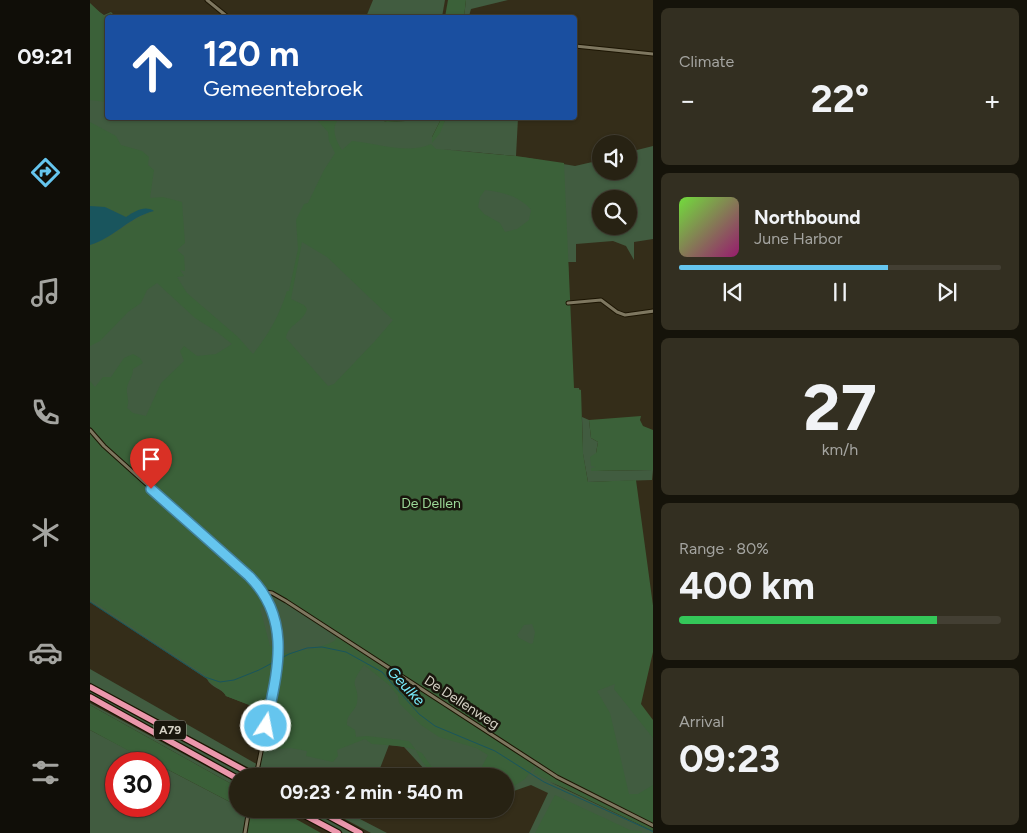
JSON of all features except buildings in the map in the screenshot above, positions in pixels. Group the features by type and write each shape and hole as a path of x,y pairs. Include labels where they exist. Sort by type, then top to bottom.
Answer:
{"highway":[{"name":"A79","path":"90,687 241,768"},
{"name":"A79","path":"90,697 229,774"},
{"path":"310,818 338,833"},
{"path":"332,818 360,833"}],"street":[{"path":"207,0 225,15"},
{"path":"577,46 653,54"},
{"path":"568,303 601,300 625,315 653,311"},
{"path":"90,430 104,446 237,565 262,591 270,605 276,622 279,656 255,768"},
{"name":"De Dellenweg","path":"262,591 272,593 286,601 557,777 653,826"},
{"path":"244,833 247,818"}],"green space":[{"path":"373,0 445,0 442,15 367,15"},
{"path":"448,0 466,0 464,15 445,15"},
{"path":"466,0 508,0 471,9 469,15 464,15"},
{"path":"90,3 105,17 105,102 90,100"},
{"name":"De Dellen","path":"90,6 104,15 111,12 114,15 110,13 109,15 105,15 105,120 380,120 387,122 440,120 432,137 436,137 445,120 518,120 516,156 441,149 528,158 575,166 592,162 592,180 637,180 637,150 653,146 653,239 634,242 634,260 626,246 613,241 576,244 576,262 568,262 572,388 579,388 583,453 615,683 653,735 653,824 550,782 653,831 653,833 529,833 548,793 531,785 514,791 514,768 423,768 404,747 389,745 380,768 249,768 90,683 90,669 260,766 259,751 271,713 226,696 209,682 90,602"},
{"name":"De Dellen","path":"317,120 338,120 334,130 342,150 352,141 402,148 422,147 431,144 436,149 516,156 564,163 574,388 581,390 583,454 588,482 636,480 653,606 653,652 641,704 653,720 653,738 614,689 615,684 597,691 610,713 629,794 638,794 653,785 653,831 533,773 538,766 536,764 525,779 514,786 514,768 481,768 488,755 476,748 439,737 421,725 399,703 398,696 389,685 364,665 356,678 357,703 348,718 347,725 355,730 356,737 367,736 409,741 416,750 400,746 372,744 365,739 337,750 338,756 333,762 306,756 307,751 291,748 279,749 276,747 274,740 264,731 267,712 226,696 205,675 90,599 90,381 95,387 103,377 111,377 124,358 133,354 140,358 143,363 133,369 128,386 127,408 133,413 146,416 161,383 184,361 180,351 184,346 197,356 216,354 232,344 195,318 157,283 147,290 141,303 128,312 100,341 90,346 90,245 107,238 137,218 154,211 133,212 126,217 105,207 90,206 90,122 116,136 121,145 142,151 149,157 148,165 154,170 150,198 163,197 182,202 185,243 177,250 184,256 185,271 180,270 184,276 177,277 187,293 238,337 253,354 273,324 281,309 287,291 289,291 298,249 296,220 304,204 308,203 324,170 335,153 329,141 328,132","holes":["485,190 504,194 522,201 531,210 529,220 517,229 505,232 500,223 484,214 478,207 480,197","302,242 327,257 393,320 334,384 328,386 286,338 287,333 305,314 307,309 304,305 291,299","273,596 338,634 334,641 324,645 277,654 277,645 270,646 260,608 267,604","532,624 535,632 533,643 531,644 517,635 524,625"]},
{"path":"380,120 423,120 387,122"},
{"path":"440,120 445,120 440,133 432,143 432,137"},
{"path":"641,416 640,420 643,426 653,430 653,470 591,471 591,468 596,467 591,466 590,457 596,453 598,442 591,438 589,420"},
{"path":"582,417 589,420 591,438 598,442 596,453 607,466 615,460 632,460 637,466 653,465 593,471 653,470 652,480 588,482 583,454"},
{"path":"90,689 236,768 229,768 229,771 90,695"},
{"path":"90,703 229,779 229,783 90,705"},
{"path":"90,705 229,783 229,801 170,771 170,752 131,752 90,730"},
{"path":"90,730 132,752 105,752 105,817 170,817 170,771 229,801 229,818 246,818 243,833 90,833"},
{"path":"416,750 422,753 431,766 436,768 427,768"},
{"path":"555,795 630,830 642,831 642,833 535,833"},
{"path":"249,818 294,818 321,833 246,833"},
{"path":"316,818 328,818 356,833 343,833"},
{"path":"343,818 360,818 387,833 371,833"}],"water":[{"path":"90,206 105,207 126,217 144,209 154,211 137,218 107,238 90,245"}],"waterway":[{"name":"Geulke","path":"90,602 205,677 220,682 234,680 259,670 289,654 307,648 322,647 346,652 382,672 419,714 435,726 495,751 544,782 653,832"}],"route":[{"path":"151,489 249,576 258,585 270,605 278,632 279,656 266,726"}]}
